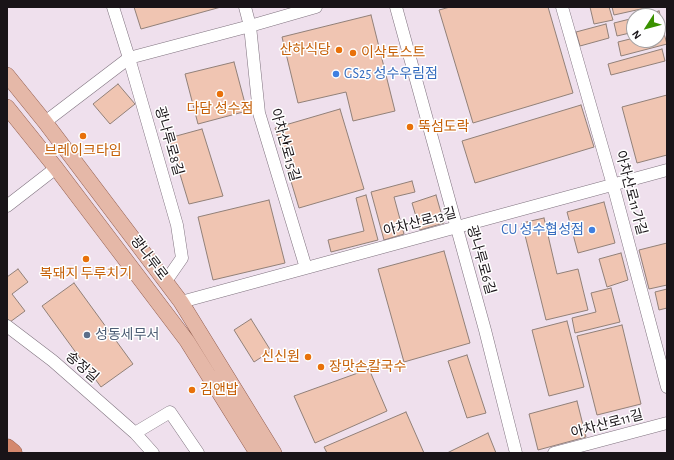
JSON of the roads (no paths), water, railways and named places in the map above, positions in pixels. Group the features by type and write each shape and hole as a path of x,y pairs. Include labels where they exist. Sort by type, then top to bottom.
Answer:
{"highway":[{"path":"7,448 13,453"}],"main road":[{"name":"광나루로","path":"7,75 181,302 274,453"},
{"name":"광나루로","path":"7,107 56,168 187,341 257,453"}],"street":[{"name":"광나루로8길","path":"113,7 178,231 182,258 166,281"},
{"name":"아차산로15길","path":"245,7 250,26 258,113 306,268"},
{"path":"44,122 129,58 316,7"},
{"name":"광나루로6길","path":"396,7 485,330 516,453"},
{"name":"아차산로11가길","path":"562,7 614,185 667,387"},
{"path":"7,206 56,168"},
{"name":"아차산로13길","path":"181,302 667,170"},
{"name":"송정길","path":"7,326 53,361 135,433 153,453"},
{"path":"135,433 170,412 198,453"},
{"name":"아차산로11길","path":"554,453 667,423"}],"place":[{"name":"산하식당","path":"339,50"},
{"name":"이삭토스트","path":"353,53"},
{"name":"GS25 성수우림점","path":"336,74"},
{"name":"다담 성수점","path":"220,94"},
{"name":"뚝섬도락","path":"410,127"},
{"name":"브레이크타임","path":"83,136"},
{"name":"CU 성수협성점","path":"592,230"},
{"name":"복돼지 두루치기","path":"86,259"},
{"name":"성동세무서","path":"87,335"},
{"name":"신신원","path":"308,357"},
{"name":"장맛손칼국수","path":"321,367"},
{"name":"김앤밥","path":"192,390"}]}
